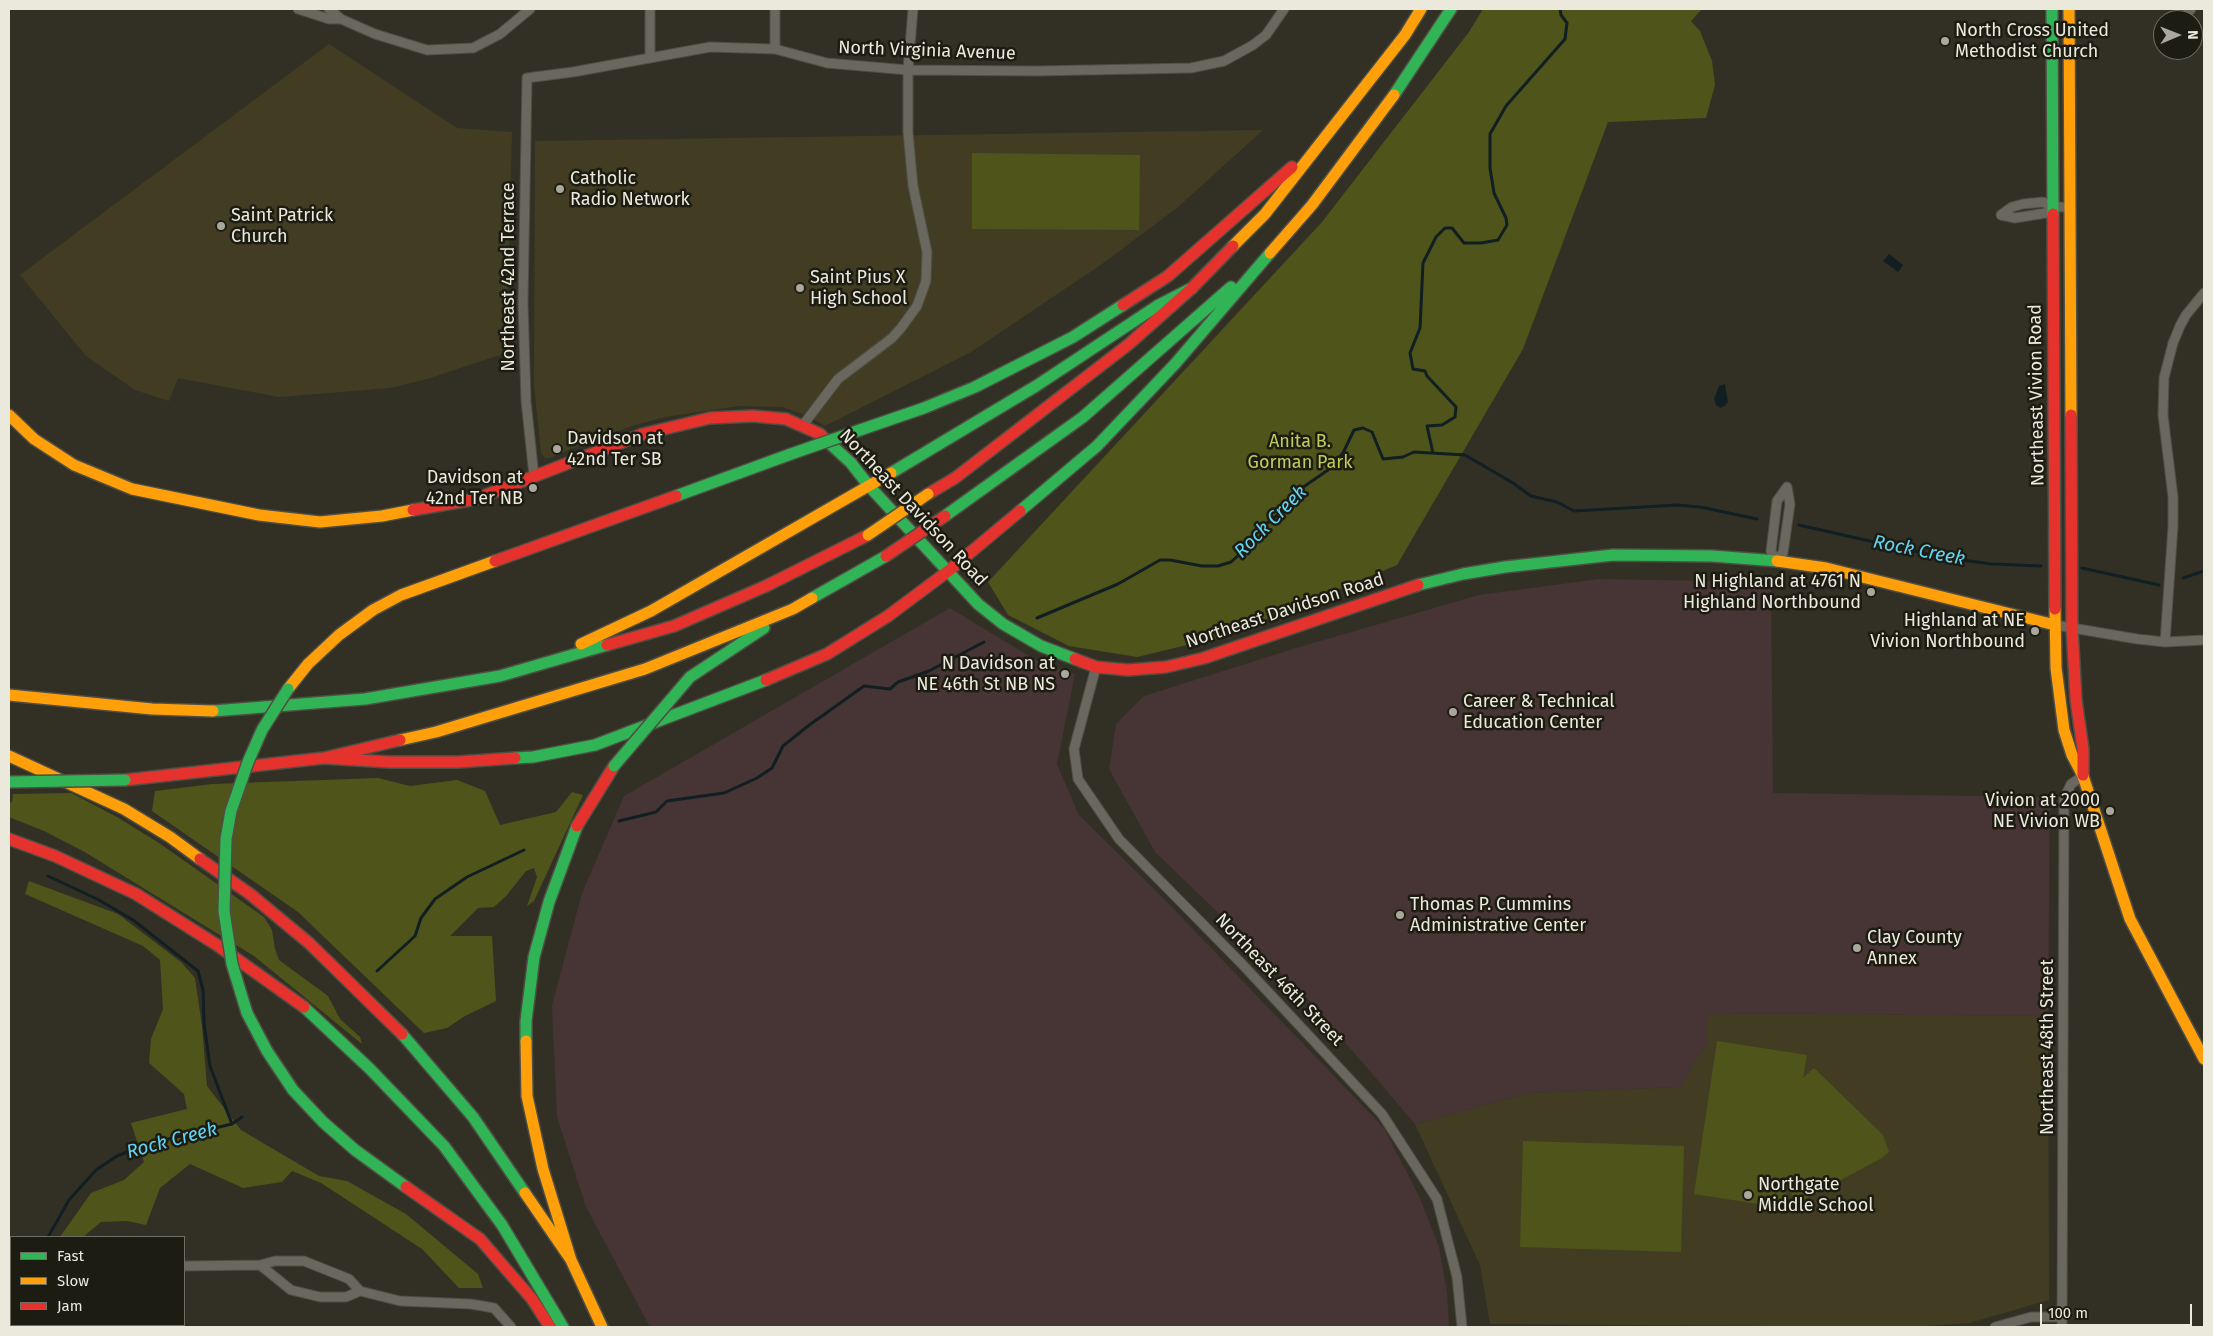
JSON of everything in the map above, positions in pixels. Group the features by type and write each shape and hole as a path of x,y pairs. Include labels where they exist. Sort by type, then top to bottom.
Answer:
{"main road":[{"path":"9,695 152,709 225,711 365,699 500,676 674,626 766,586 868,535 955,478 1129,344 1192,288 1265,214 1405,35 1421,9"},
{"path":"324,758 389,762 458,762 533,756 595,745 827,654 888,616 947,572 1097,446 1175,364 1272,254 1312,205 1380,115 1451,9"},
{"name":"Northeast Vivion Road","path":"2052,9 2055,625 2056,668 2064,730 2072,755 2083,776 2130,919 2204,1059"},
{"name":"Northeast Vivion Road","path":"2069,9 2072,628 2076,700 2083,749 2083,776"},
{"path":"2052,106 2070,124"},
{"path":"550,1327 532,1299 480,1239 374,1164 323,1122 293,1090 267,1051 247,1013 232,964 224,911 226,839 231,811 248,762 262,730 288,689 308,664 339,635 373,610 401,595 924,408 984,384 1073,337 1168,276 1321,141"},
{"path":"602,1327 571,1260 543,1169 527,1096 526,1021 534,957 549,902 576,828 614,766 690,677 793,609 886,556 1083,417 1182,328 1272,254"},
{"path":"500,676 588,641 644,614 868,486 1036,386 1157,306 1192,288"},
{"name":"Northeast Davidson Road","path":"9,415 34,439 74,465 132,489 259,515 320,522 382,516 476,499 643,434 710,418 752,416 786,419 820,434 851,463 868,486 978,604 1003,624 1041,646 1096,667 1128,670 1166,667 1204,658 1407,588 1463,574 1505,567 1613,555 1712,556 1775,561 1870,578 2055,625"},
{"path":"9,782 125,780 324,758 436,732 645,669 793,609"},
{"path":"9,756 124,809 250,894 309,943 396,1027 473,1117 571,1260"},
{"path":"9,839 55,856 136,894 217,945 308,1010 370,1069 444,1146 502,1225 563,1327"}],"street":[{"path":"299,9 328,19 341,18"},
{"path":"330,9 341,18 375,34 426,50 473,48 500,34 530,9"},
{"path":"650,9 650,57"},
{"path":"775,9 775,49"},
{"path":"803,425 838,379 892,338 901,328 916,306 926,281 928,258 910,166 908,70 913,9"},
{"name":"North Virginia Avenue","path":"527,78 573,72 710,47 775,49 827,63 908,70 1038,71 1191,68 1208,66 1237,55 1266,35 1284,9"},
{"name":"Northeast 42nd Terrace","path":"527,78 523,237 524,377 534,476"},
{"path":"2053,207 2046,213 2015,218 2001,215 2012,207 2023,204 2046,202 2053,207 2070,207"},
{"path":"2165,642 2173,526 2173,497 2163,415 2164,378 2173,343 2180,326 2204,293"},
{"path":"1787,488 1790,504 1783,553 1775,561 1771,551 1778,501 1787,488"},
{"path":"2055,625 2165,642 2204,640"},
{"name":"Northeast 46th Street","path":"1096,667 1074,750 1078,779 1119,839 1242,964 1382,1114 1437,1199 1457,1277 1462,1327"},
{"name":"Northeast 48th Street","path":"2062,1327 2064,799 2071,784 2083,776"},
{"path":"185,1266 260,1265 275,1261 304,1261 349,1279 360,1291 400,1301 471,1304 494,1308 511,1327"},
{"path":"260,1265 291,1290 320,1297 346,1297 360,1291"},
{"path":"1994,1327 2031,1317 2062,1317"}],"shaded area":[{"path":"329,44 457,128 512,132 506,353 430,378 390,388 279,397 178,378 169,401 135,390 86,356 20,275"},
{"name":"Saint Pius X High School","path":"1263,130 1178,207 1102,264 971,352 825,426 806,415 782,407 739,406 665,417 635,425 550,458 545,458 541,453 534,385 535,141"},
{"path":"1889,254 1903,265 1898,272 1883,261"},
{"path":"1725,384 1728,402 1720,408 1716,405 1714,399 1719,386"},
{"path":"1599,579 1771,582 1773,793 2050,797 2048,1016 1708,1013 1708,1041 1681,1087 1529,1093 1415,1124 1309,1000 1155,852 1109,769 1116,724 1144,696 1296,648 1479,595"},
{"path":"950,608 1039,662 1075,674 1057,764 1079,815 1165,900 1384,1128 1420,1198 1439,1247 1447,1292 1449,1327 650,1327 586,1207 557,1117 552,1005 582,893 624,796"},
{"name":"Northgate Middle School","path":"1708,1013 2048,1016 2049,1300 1969,1323 1913,1327 1490,1324 1480,1265 1415,1124 1529,1093 1680,1087 1708,1041"}],"green space":[{"name":"Anita B. Gorman Park","path":"1483,9 1702,9 1691,21 1700,31 1712,61 1715,85 1706,118 1608,122 1523,349 1397,565 1229,635 1137,657 1069,646 1008,615 988,582 1322,222 1469,32"},
{"path":"972,153 1140,155 1139,230 972,229"},
{"path":"378,778 410,786 457,780 485,791 500,825 556,812 572,792 583,795 534,901 527,906 537,877 534,868 526,871 507,895 494,907 478,908 450,936 492,936 496,1001 465,1016 447,1028 424,1033 298,912 152,811 155,791 212,784"},
{"path":"71,793 117,817 159,843 264,917 272,930 279,960 328,996 340,1019 360,1037 362,1044 254,956 83,851 44,831 9,817 9,803 12,802 13,794"},
{"path":"29,881 118,914 181,962 195,978 202,1026 207,1086 241,1130 319,1176 347,1181 406,1214 478,1274 483,1288 459,1288 422,1249 321,1183 292,1171 282,1182 243,1188 190,1164 160,1188 146,1225 127,1221 101,1222 84,1236 61,1236 91,1193 124,1180 144,1162 131,1123 187,1109 184,1094 149,1063 151,1039 163,1009 160,960 143,946 25,894"},
{"path":"1717,1041 1807,1055 1803,1078 1814,1068 1883,1135 1889,1152 1882,1158 1796,1204 1791,1193 1788,1177 1784,1208 1694,1194"},
{"path":"1523,1141 1684,1146 1681,1252 1520,1247"}],"waterway":[{"path":"1433,453 1427,426 1442,425 1455,417 1456,407 1427,376 1425,371 1413,369 1410,353 1420,328 1423,263 1436,237 1445,228 1452,228 1464,243 1481,243 1498,240 1507,225 1506,218 1494,193 1490,168 1490,134 1506,106 1565,39 1567,23 1561,15 1560,9"},
{"name":"Rock Creek","path":"1037,618 1118,584 1160,560 1202,566 1218,566 1231,562 1242,552 1258,530 1279,514 1299,490 1328,470 1343,453 1354,430 1363,428 1372,432 1383,459 1403,457 1414,452 1465,455 1513,483 1531,496 1557,502 1574,511 1677,505 1700,507 1757,519"},
{"name":"Rock Creek","path":"1799,525 1940,557 1992,564 2041,566"},
{"name":"Rock Creek","path":"2082,568 2159,585"},
{"name":"Rock Creek","path":"2183,578 2204,571"},
{"name":"Rock Creek","path":"619,821 656,812 667,801 724,793 757,778 772,768 783,746 864,686 890,689 898,682 929,671 984,642"},
{"name":"Rock Creek","path":"377,971 415,936 421,918 435,899 467,877 524,850"},
{"path":"48,876 99,900 133,920 198,971 203,990 204,1024 210,1066 232,1124"},
{"name":"Rock Creek","path":"49,1236 69,1200 96,1170 117,1156 147,1144 232,1124 242,1117"}],"traffic: fast":[{"path":"1394,95 1451,9"},
{"path":"2052,9 2053,214"},
{"path":"1020,511 1097,446 1175,364 1270,253"},
{"path":"945,516 1083,417 1231,287"},
{"path":"891,473 1036,386 1157,306 1192,288"},
{"path":"860,430 924,408 975,387 1073,337 1123,305"},
{"path":"791,454 860,430"},
{"path":"825,439 851,463 869,486 978,604 1003,624 1041,646 1075,659"},
{"path":"676,496 791,454"},
{"path":"1418,585 1463,574 1505,567 1613,555 1712,556 1777,561"},
{"path":"812,598 886,556"},
{"path":"690,677 764,628"},
{"path":"213,711 365,699 500,676 607,645"},
{"path":"614,766 690,677"},
{"path":"515,758 533,757 595,745 766,680"},
{"path":"247,1013 232,964 224,911 226,839 231,811 248,762 262,730 288,689"},
{"path":"9,782 125,780"},
{"path":"526,1041 526,1021 534,957 549,902 577,826"},
{"path":"304,1007 370,1069 444,1146 502,1225 563,1327"},
{"path":"247,1013 267,1051 293,1090 323,1122 355,1150 406,1187"},
{"path":"402,1034 473,1117 525,1193"}],"traffic: slow":[{"path":"1233,246 1265,214 1405,35 1421,9"},
{"path":"2069,9 2071,415"},
{"path":"1270,253 1312,205 1394,95"},
{"path":"9,415 34,439 74,465 132,489 259,515 320,522 382,516 413,510"},
{"path":"581,644 651,611 891,473"},
{"path":"868,535 928,494"},
{"path":"288,689 308,664 339,635 373,610 401,595 495,561"},
{"path":"1777,561 1826,568 2055,625"},
{"path":"400,740 436,732 645,669 793,609 812,598"},
{"path":"2055,609 2056,668 2064,730 2072,755 2083,776 2130,919 2204,1059"},
{"path":"9,695 152,709 213,711"},
{"path":"9,756 124,809 170,837 200,859"},
{"path":"526,1041 527,1096 543,1169 571,1260 602,1327"},
{"path":"525,1193 571,1260"}],"traffic: jam":[{"path":"1123,305 1168,276 1292,167"},
{"path":"2053,214 2055,609"},
{"path":"928,494 955,478 1129,344 1192,288 1233,246"},
{"path":"2071,415 2072,628 2076,700 2083,749 2083,775"},
{"path":"413,510 476,499 643,434 710,418 753,416 786,419 820,434 825,439"},
{"path":"495,561 676,496"},
{"path":"766,680 827,654 888,616 947,572 1020,511"},
{"path":"886,556 945,516"},
{"path":"607,645 674,626 766,586 868,535"},
{"path":"1075,659 1096,667 1128,670 1166,667 1204,658 1418,585"},
{"path":"125,780 324,758 400,740"},
{"path":"324,758 389,762 458,762 515,758"},
{"path":"577,826 614,766"},
{"path":"9,839 55,856 136,894 217,945 304,1007"},
{"path":"200,859 250,894 309,943 402,1034"},
{"path":"406,1187 480,1239 532,1299 550,1327"}],"place":[{"name":"North Cross United Methodist Church","path":"1945,41"},
{"name":"Catholic Radio Network","path":"560,189"},
{"name":"Saint Patrick Church","path":"221,226"},
{"name":"Saint Pius X High School","path":"800,288"},
{"name":"Davidson at 42nd Ter SB","path":"557,449"},
{"name":"Davidson at 42nd Ter NB","path":"533,488"},
{"name":"N Highland at 4761 N Highland Northbound","path":"1871,592"},
{"name":"Highland at NE Vivion Northbound","path":"2035,631"},
{"name":"N Davidson at NE 46th St NB NS","path":"1065,674"},
{"name":"Career & Technical Education Center","path":"1453,712"},
{"name":"Vivion at 2000 NE Vivion WB","path":"2110,811"},
{"name":"Thomas P. Cummins Administrative Center","path":"1400,915"},
{"name":"Clay County Annex","path":"1857,948"},
{"name":"Northgate Middle School","path":"1748,1195"}]}
